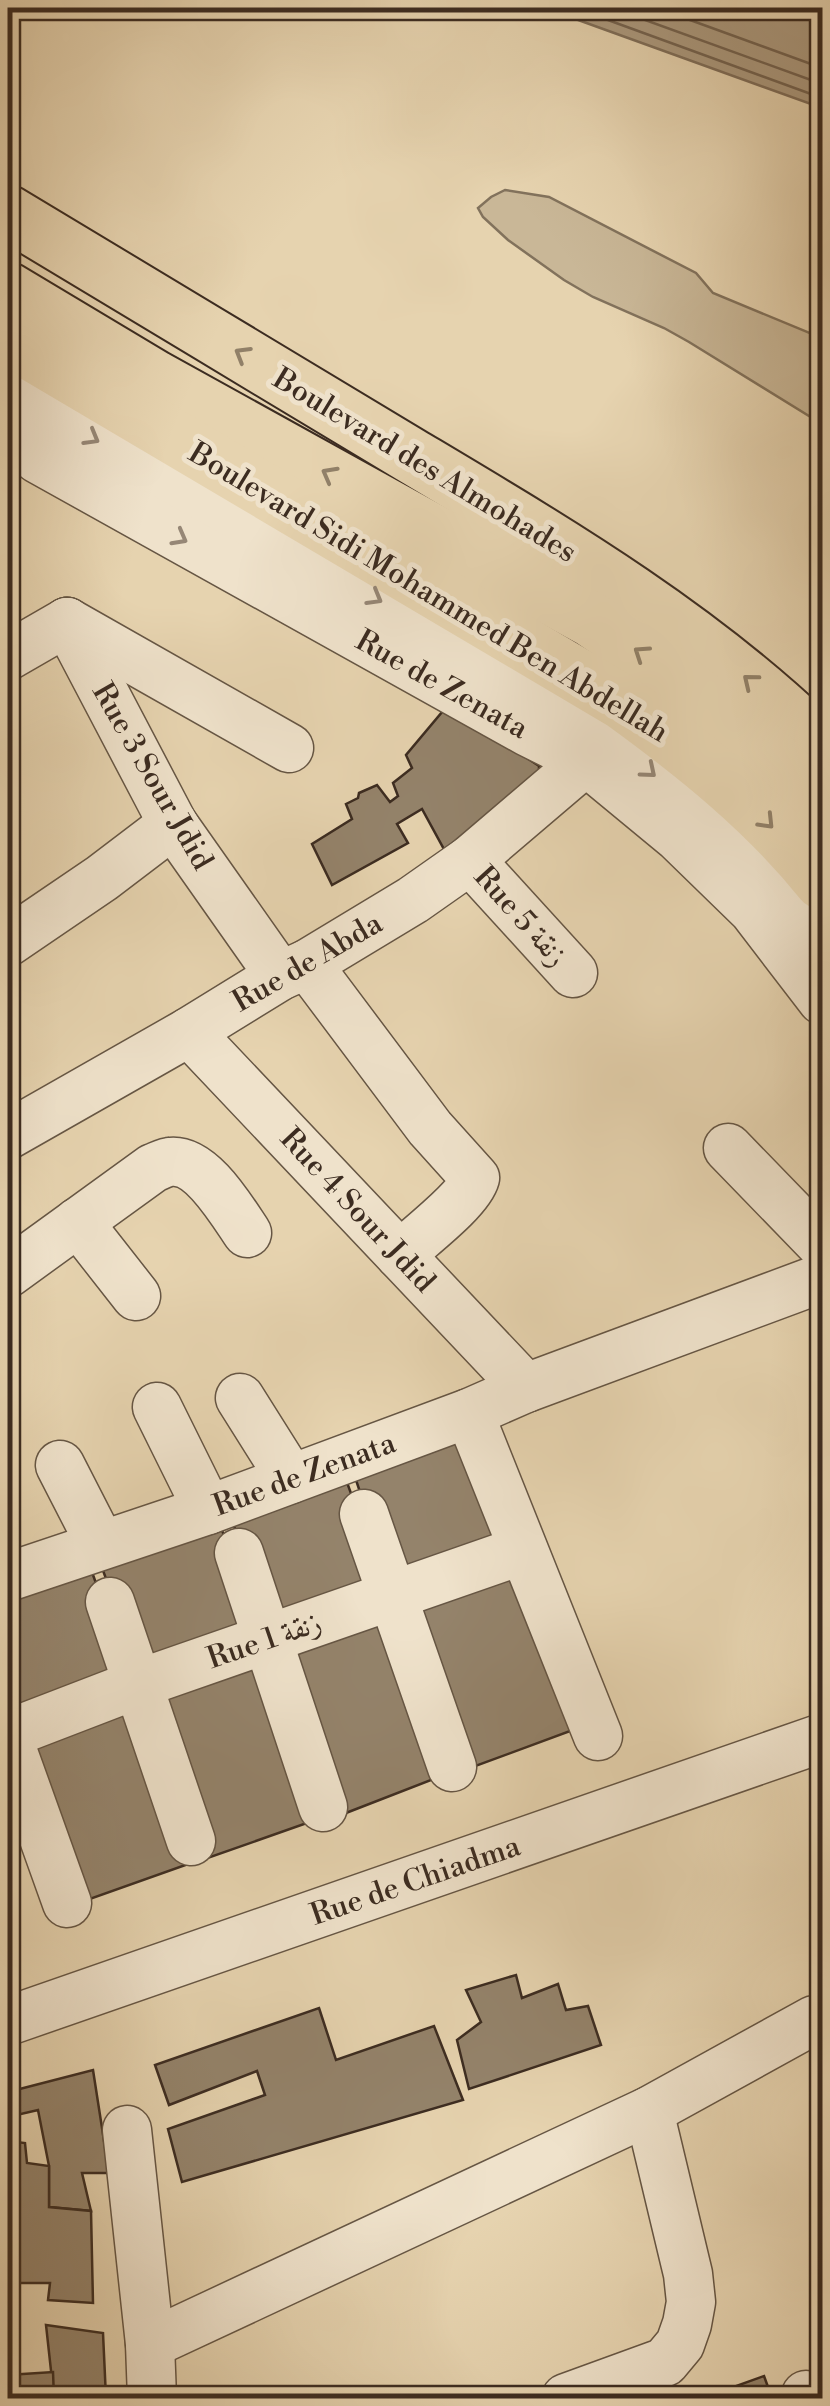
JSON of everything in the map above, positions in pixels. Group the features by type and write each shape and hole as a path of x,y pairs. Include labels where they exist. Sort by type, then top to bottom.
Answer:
{"main road":[{"name":"Boulevard des Almohades","path":"8,213 561,547 675,622 786,711 822,746"},
{"name":"Boulevard Sidi Mohammed Ben Abdellah","path":"8,290 155,378 592,620 662,666 728,717 822,805"},
{"name":"Boulevard Sidi Mohammed Ben Abdellah","path":"8,338 622,702 687,749 748,802 822,882"}],"street":[{"path":"8,390 520,678 619,746 712,823 798,908 822,938"},
{"name":"Rue de Zenata","path":"8,433 38,459 586,761 678,837 754,910 822,1000"},
{"path":"8,656 67,622 289,748"},
{"name":"Rue 3 Sour Jdid","path":"67,622 173,824 475,1178 472,1187 411,1228"},
{"name":"Rue de Abda","path":"8,1135 413,900 470,860 586,761"},
{"path":"8,942 173,824"},
{"name":"Rue 5 زنقة","path":"470,860 572,972"},
{"name":"Rue 4 Sour Jdid","path":"189,1032 411,1228 526,1388"},
{"path":"728,1148 783,1181 822,1245"},
{"path":"8,1273 153,1168 168,1162 180,1162 200,1172 247,1232"},
{"path":"78,1222 136,1296"},
{"name":"Rue de Zenata","path":"8,1577 208,1510 822,1278"},
{"path":"240,1398 291,1478"},
{"path":"157,1407 208,1510"},
{"path":"469,1413 598,1736"},
{"path":"60,1465 101,1546"},
{"path":"364,1514 452,1767"},
{"name":"Rue 1 زنقة","path":"8,1736 138,1684 523,1550"},
{"path":"239,1554 323,1808"},
{"path":"110,1602 192,1841"},
{"path":"8,1736 67,1903"},
{"name":"Rue de Chiadma","path":"8,2021 822,1738"},
{"path":"150,2344 650,2111 814,2020"},
{"path":"566,2398 665,2362 680,2344 687,2324 691,2302 688,2274 650,2111"},
{"path":"127,2130 150,2344 152,2398"}],"shaded area":[{"path":"505,190 549,197 696,273 713,293 822,338 822,424 664,328 593,297 508,240 478,208"}],"water":[{"path":"545,8 822,8 822,108"}],"building":[{"path":"448,705 539,766 539,779 445,851 422,809 397,824 408,843 332,885 312,844 352,819 346,804 358,798 359,793 377,785 390,802 398,796 393,783 412,768 406,755"},
{"path":"471,1435 507,1539 389,1579 354,1474"},
{"path":"345,1477 383,1581 270,1622 231,1518"},
{"path":"219,1522 257,1626 139,1669 101,1565"},
{"path":"517,1558 581,1727 462,1771 399,1602"},
{"path":"89,1564 127,1668 8,1712 8,1594"},
{"path":"386,1605 449,1773 333,1818 271,1648"},
{"path":"263,1648 324,1817 202,1860 142,1691"},
{"path":"134,1694 194,1862 73,1905 13,1737"},
{"path":"516,1975 522,1998 558,1984 566,2010 588,2006 601,2045 469,2089 457,2040 481,2022 466,1990"},
{"path":"319,2008 336,2060 434,2026 463,2100 182,2182 168,2129 265,2095 257,2071 169,2105 155,2065"},
{"path":"93,2070 109,2173 82,2173 91,2211 49,2207 49,2166 38,2110 8,2117 8,2092"},
{"path":"8,2141 25,2143 27,2163 49,2166 49,2207 91,2211 93,2303 48,2300 50,2283 8,2283"},
{"path":"46,2325 103,2333 106,2398 54,2398"},
{"path":"53,2372 54,2398 8,2398 8,2375"},
{"path":"764,2376 772,2398 703,2398"}]}
